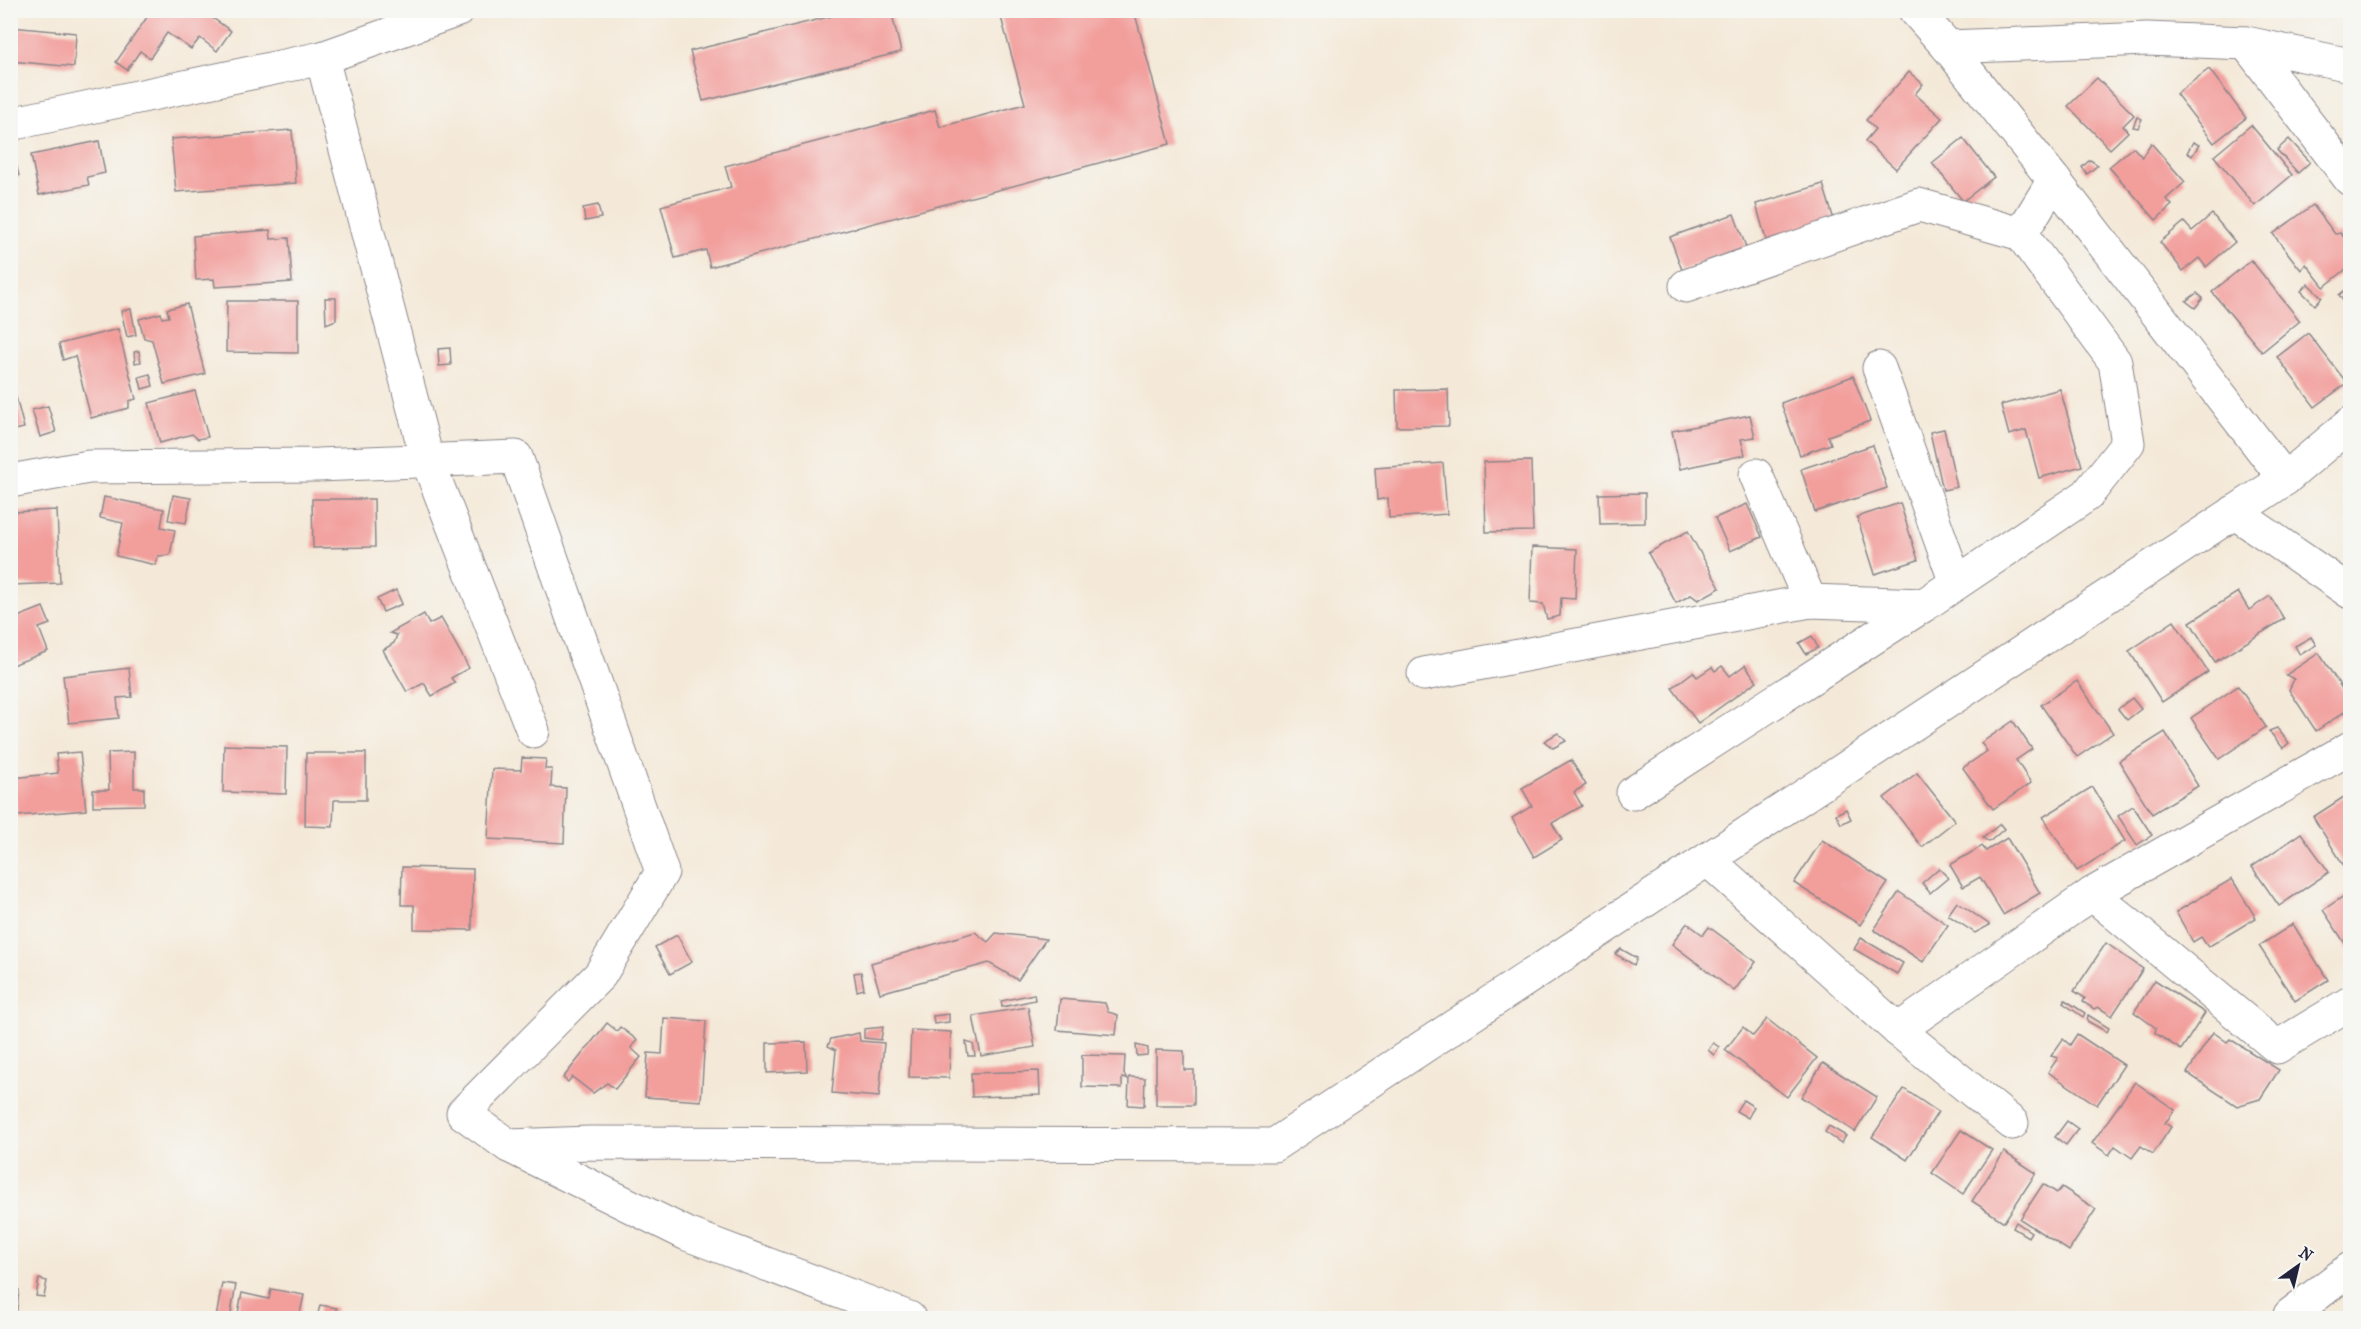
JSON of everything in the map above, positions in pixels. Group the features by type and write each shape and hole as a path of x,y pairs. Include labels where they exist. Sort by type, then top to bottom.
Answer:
{"street":[{"path":"10,124 322,58 458,10"},
{"path":"1916,10 2054,180 2285,478"},
{"path":"1948,47 2147,39 2246,43 2350,65"},
{"path":"2246,43 2350,179"},
{"path":"322,58 427,459 533,730"},
{"path":"2021,234 2054,180"},
{"path":"1633,793 1924,605 2087,495 2128,443 2115,362 2021,234 1919,206 1686,286"},
{"path":"1880,368 1956,583"},
{"path":"509,1146 590,1143 1274,1145 2285,478 2350,424"},
{"path":"10,481 89,467 318,465 516,457 662,872 600,975 463,1113 509,1146 687,1234 909,1318"},
{"path":"1756,475 1810,601"},
{"path":"2234,512 2350,592"},
{"path":"1424,674 1810,601 1924,605"},
{"path":"1898,1030 2092,894 2350,748"},
{"path":"1708,860 1898,1030 2012,1123"},
{"path":"2092,894 2277,1047 2350,1003"},
{"path":"2292,1318 2290,1315 2350,1269"}],"building":[{"path":"152,10 201,10 231,31 217,51 200,38 191,49 167,33 150,58 140,51 127,70 116,62"},
{"path":"857,10 891,10 901,52 703,101 690,51"},
{"path":"999,10 1134,10 1170,144 710,267 706,250 675,258 661,206 731,187 725,166 935,110 940,127 1025,104"},
{"path":"10,27 76,33 74,67 10,61"},
{"path":"2209,69 2246,118 2214,143 2176,94"},
{"path":"1909,72 1923,84 1915,94 1942,118 1896,169 1865,141 1875,129 1866,120"},
{"path":"2097,78 2134,115 2123,126 2128,132 2110,149 2068,106"},
{"path":"2137,117 2142,119 2138,128 2133,127"},
{"path":"2251,125 2292,175 2255,206 2214,156"},
{"path":"292,130 296,183 176,192 171,139"},
{"path":"1963,138 1994,177 1963,201 1932,163"},
{"path":"2289,139 2310,162 2298,173 2277,150"},
{"path":"99,141 105,173 87,177 89,185 39,195 31,155"},
{"path":"2193,142 2199,145 2192,156 2187,153"},
{"path":"2151,143 2185,182 2166,199 2172,205 2156,220 2109,167 2133,147 2142,157"},
{"path":"2090,160 2098,165 2087,174 2082,167"},
{"path":"16,164 19,176 10,178 10,165"},
{"path":"1823,184 1834,220 1766,240 1756,204"},
{"path":"598,205 601,218 585,221 583,208"},
{"path":"2313,205 2335,234 2341,233 2350,245 2350,266 2324,287 2306,264 2301,270 2273,234"},
{"path":"1734,214 1746,247 1682,270 1670,237"},
{"path":"2212,214 2235,242 2206,267 2199,258 2183,271 2160,242 2184,222 2192,231"},
{"path":"270,230 271,239 289,238 292,282 215,287 214,279 196,280 193,236"},
{"path":"2251,260 2300,321 2262,352 2212,292"},
{"path":"2308,284 2322,297 2315,305 2301,291"},
{"path":"2350,286 2350,311 2339,295"},
{"path":"2197,293 2203,298 2195,308 2186,301"},
{"path":"325,298 336,298 336,320 326,324"},
{"path":"227,301 298,301 298,353 226,352"},
{"path":"187,304 205,374 164,384 152,340 144,338 139,319 161,313 162,318 169,317 167,309"},
{"path":"131,309 136,335 127,337 121,311"},
{"path":"118,329 136,399 129,401 129,408 91,418 75,356 63,360 59,344"},
{"path":"2308,333 2347,383 2315,407 2277,357"},
{"path":"450,348 451,365 439,366 438,349"},
{"path":"139,351 141,362 135,363 134,352"},
{"path":"10,374 24,428 10,431"},
{"path":"150,374 153,386 142,389 139,377"},
{"path":"1853,376 1870,421 1828,436 1831,444 1800,455 1781,403"},
{"path":"1448,389 1449,426 1397,427 1396,390"},
{"path":"2060,389 2082,466 2039,478 2026,430 2009,435 2001,405"},
{"path":"195,391 208,437 198,439 192,434 160,443 149,403"},
{"path":"48,406 56,432 40,437 32,410"},
{"path":"1750,415 1755,437 1741,439 1745,455 1680,469 1672,431"},
{"path":"1944,429 1957,487 1943,490 1930,432"},
{"path":"1873,445 1887,488 1815,512 1801,469"},
{"path":"1531,461 1533,531 1486,532 1484,462"},
{"path":"1443,463 1447,514 1389,518 1388,498 1377,500 1375,468"},
{"path":"1645,493 1645,523 1600,524 1599,494"},
{"path":"173,495 191,498 186,523 168,520"},
{"path":"104,497 164,509 161,527 175,530 170,555 158,556 156,565 116,556 123,523 100,518"},
{"path":"312,499 374,499 375,547 313,548"},
{"path":"1900,503 1918,560 1875,574 1857,517"},
{"path":"1747,504 1762,537 1730,551 1715,518"},
{"path":"57,510 60,583 11,585 10,512"},
{"path":"1688,531 1720,588 1698,600 1691,595 1676,603 1648,553"},
{"path":"1532,547 1577,549 1575,599 1561,598 1560,616 1547,619 1543,604 1530,603"},
{"path":"396,590 402,604 383,612 377,599"},
{"path":"2238,592 2249,610 2270,596 2284,619 2215,662 2190,622"},
{"path":"43,607 50,624 39,628 48,651 10,666 10,620"},
{"path":"424,614 429,624 441,618 469,668 451,678 455,683 432,696 424,683 407,692 383,650 394,643 397,635 390,633"},
{"path":"2174,621 2208,672 2162,702 2129,651"},
{"path":"1812,636 1818,648 1806,654 1799,643"},
{"path":"2311,637 2316,645 2300,655 2295,646"},
{"path":"2319,653 2350,701 2350,708 2316,731 2289,690 2294,679 2286,675"},
{"path":"1745,665 1757,681 1698,723 1672,688 1693,672 1697,677 1712,667 1715,671 1722,666 1730,676"},
{"path":"129,668 132,697 117,698 119,718 69,723 63,676"},
{"path":"2077,681 2113,733 2077,757 2041,705"},
{"path":"2238,686 2266,727 2219,759 2191,718"},
{"path":"2132,698 2141,709 2127,720 2118,709"},
{"path":"2013,721 2032,749 2016,760 2031,783 1993,809 1963,768 1987,751 1981,743"},
{"path":"2277,728 2289,743 2283,748 2269,731"},
{"path":"2165,732 2198,786 2152,814 2119,761"},
{"path":"1558,733 1566,741 1553,748 1544,741"},
{"path":"224,745 287,747 286,794 223,792"},
{"path":"80,752 86,810 17,816 13,778 58,773 56,754"},
{"path":"134,752 134,788 144,788 144,805 93,806 93,790 109,790 108,753"},
{"path":"306,753 366,753 366,800 334,800 333,827 305,826"},
{"path":"522,758 546,759 545,769 552,769 551,787 566,788 564,843 488,839 492,769 521,770"},
{"path":"1571,760 1586,785 1574,792 1582,806 1552,823 1562,840 1534,857 1512,818 1532,806 1522,788"},
{"path":"1917,773 1955,821 1922,847 1884,798"},
{"path":"2092,787 2125,841 2077,871 2043,817"},
{"path":"2350,793 2350,862 2344,866 2313,817"},
{"path":"2133,806 2152,835 2137,845 2118,816"},
{"path":"1846,809 1851,819 1841,824 1836,814"},
{"path":"2000,824 2004,829 1989,842 1983,838"},
{"path":"2301,833 2329,872 2279,906 2252,867"},
{"path":"2007,838 2040,893 2003,915 1980,877 1963,887 1950,865 1982,846 1986,851"},
{"path":"1822,840 1888,883 1860,925 1794,883"},
{"path":"402,867 473,869 472,930 414,929 414,905 401,905"},
{"path":"1939,868 1948,878 1930,893 1922,883"},
{"path":"2232,879 2256,918 2208,947 2201,937 2193,942 2176,912"},
{"path":"1899,892 1948,925 1923,962 1874,930"},
{"path":"2350,892 2350,951 2323,910"},
{"path":"1957,902 1990,925 1975,933 1948,915"},
{"path":"1687,923 1703,935 1709,927 1756,962 1734,991 1672,944"},
{"path":"2293,924 2328,980 2295,1001 2259,946"},
{"path":"975,932 988,942 996,933 1046,939 1018,980 989,963 880,993 871,963"},
{"path":"677,935 692,962 670,974 655,947"},
{"path":"1861,938 1903,963 1897,974 1854,949"},
{"path":"2106,943 2143,969 2112,1016 2098,1007 2094,1009 2083,1002 2085,998 2074,991"},
{"path":"1621,949 1637,958 1634,965 1615,954"},
{"path":"861,972 864,989 857,991 854,973"},
{"path":"2155,980 2205,1013 2181,1050 2155,1033 2156,1028 2134,1012"},
{"path":"1034,994 1035,1000 1002,1007 1001,1001"},
{"path":"1060,999 1105,1003 1108,1012 1118,1015 1116,1035 1057,1030"},
{"path":"2065,1000 2085,1013 2083,1017 2063,1003"},
{"path":"1028,1007 1035,1047 981,1056 973,1016"},
{"path":"949,1014 949,1022 934,1024 933,1016"},
{"path":"2088,1015 2109,1028 2107,1032 2087,1021"},
{"path":"664,1018 706,1021 701,1101 645,1097 648,1053 662,1054"},
{"path":"1767,1019 1817,1058 1787,1097 1725,1050 1743,1027 1753,1036"},
{"path":"607,1023 617,1031 620,1027 637,1040 631,1048 641,1057 615,1089 607,1083 593,1093 572,1077 568,1082 563,1078"},
{"path":"883,1027 881,1040 864,1038 864,1029"},
{"path":"911,1030 951,1032 949,1078 909,1077"},
{"path":"2213,1032 2227,1042 2230,1039 2279,1070 2260,1099 2237,1106 2187,1073"},
{"path":"859,1033 860,1041 884,1043 879,1097 832,1093 836,1050 828,1046 831,1039"},
{"path":"2077,1034 2124,1065 2097,1105 2048,1072 2058,1058 2051,1056 2063,1039 2070,1045"},
{"path":"806,1042 807,1071 767,1073 767,1043"},
{"path":"966,1042 973,1044 975,1056 968,1056"},
{"path":"1713,1043 1719,1047 1714,1055 1708,1050"},
{"path":"1136,1045 1148,1048 1147,1055 1137,1056"},
{"path":"1156,1050 1184,1051 1184,1070 1194,1070 1194,1105 1156,1105"},
{"path":"1082,1055 1125,1056 1124,1074 1127,1079 1122,1078 1122,1088 1082,1087"},
{"path":"1823,1063 1877,1097 1855,1132 1801,1097"},
{"path":"1039,1071 1040,1095 972,1097 971,1073"},
{"path":"1129,1077 1145,1078 1144,1106 1128,1105"},
{"path":"2135,1082 2175,1110 2165,1123 2171,1127 2153,1154 2141,1146 2132,1158 2115,1146 2109,1155 2092,1143"},
{"path":"1904,1089 1938,1112 1907,1160 1872,1137"},
{"path":"1743,1100 1754,1107 1748,1118 1736,1111"},
{"path":"2067,1121 2078,1129 2066,1145 2055,1137"},
{"path":"1829,1126 1846,1136 1841,1143 1825,1132"},
{"path":"1961,1130 1992,1150 1963,1194 1932,1173"},
{"path":"2004,1152 2036,1173 2004,1222 1972,1201"},
{"path":"2043,1184 2057,1193 2062,1187 2096,1209 2069,1251 2020,1219"},
{"path":"2016,1222 2031,1232 2028,1237 2013,1228"},
{"path":"39,1279 47,1281 44,1297 36,1296"},
{"path":"222,1283 236,1285 230,1318 216,1318"},
{"path":"10,1289 19,1290 16,1318 10,1318"},
{"path":"271,1289 304,1295 299,1318 237,1318 242,1293 269,1299"},
{"path":"320,1305 337,1308 331,1318 317,1318"}]}
